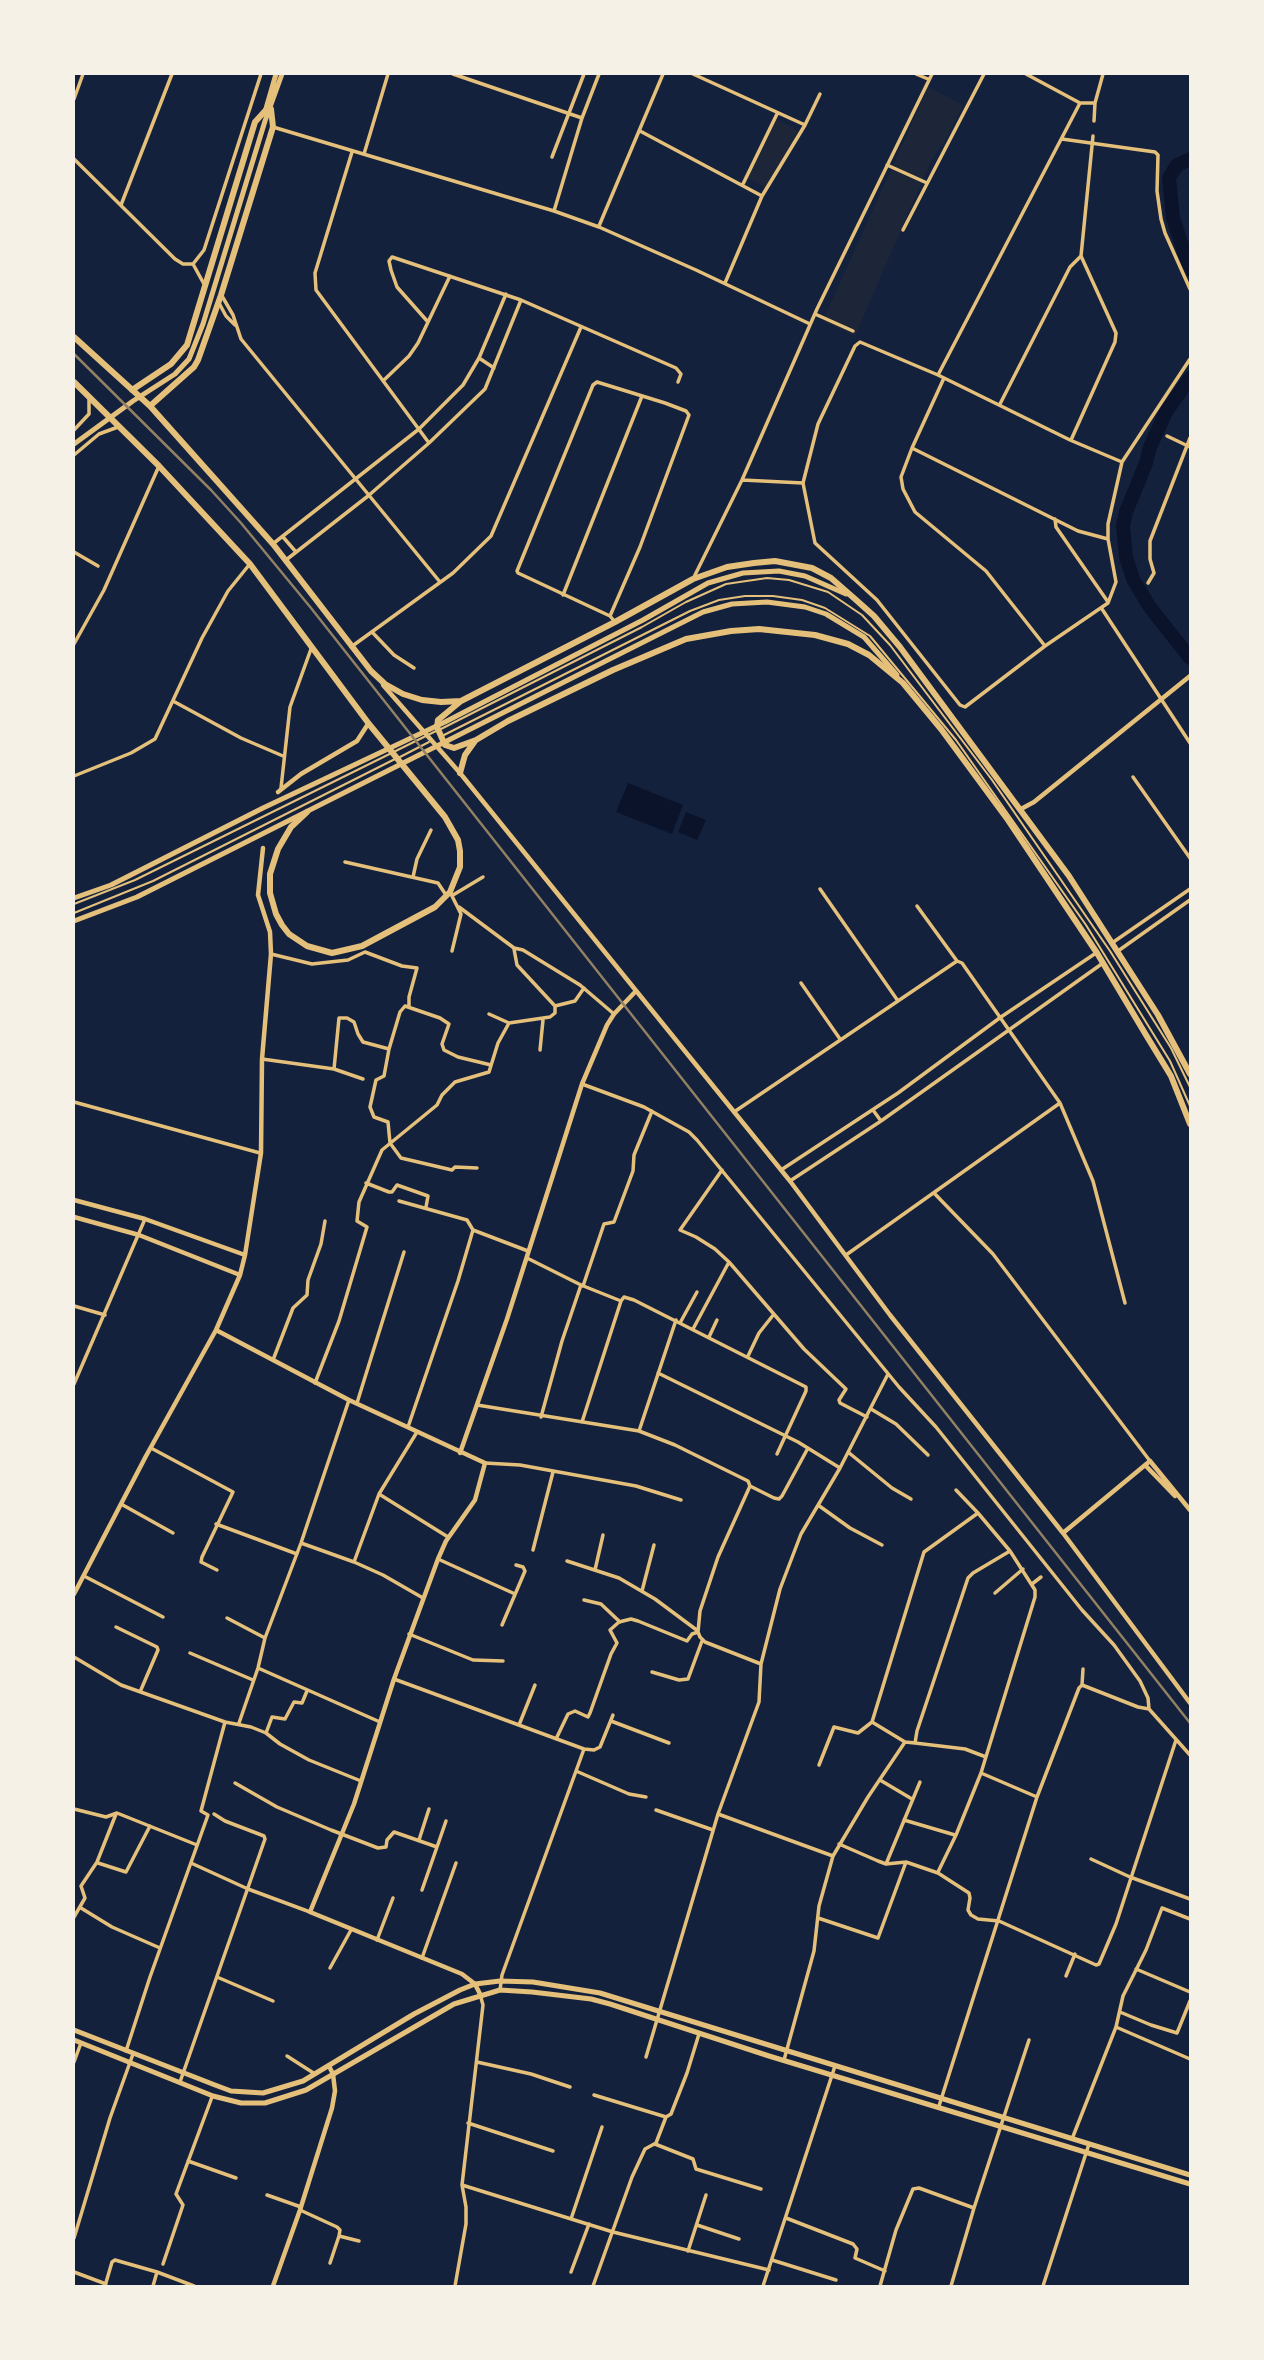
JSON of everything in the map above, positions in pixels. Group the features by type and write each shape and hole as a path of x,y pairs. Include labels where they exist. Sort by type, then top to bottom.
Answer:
{"highway":[{"path":"132,390 172,364 187,345 255,122 268,110 273,127 197,364 149,407"},
{"path":"74,337 149,407 272,544 370,671 385,684 412,697 442,702 461,701"},
{"path":"74,382 159,466 250,564 369,724 444,817 458,840 460,867 450,894 435,908 380,937 341,952 324,952 297,940 282,925 276,914 270,893 271,874 278,849 291,827 307,812"},
{"path":"1191,1074 1118,951 1021,809 900,647 855,598 831,579 812,569 775,561 727,567 693,579 461,701 438,720 440,736 445,745 451,748 476,740 508,721 613,670 685,639 731,631 759,629 815,635 869,655 903,683 941,729 1008,820 1097,953 1171,1076 1191,1124"},
{"path":"460,773 465,755 476,740"}],"main road":[{"path":"74,444 175,374 190,359 264,124 276,74"},
{"path":"268,110 282,74"},
{"path":"74,901 263,808 375,758 642,623 709,583 743,573 779,571 805,576 855,598"},
{"path":"74,921 137,897 704,612 732,604 782,603 826,614 864,636 903,683"},
{"path":"74,2030 231,2091 264,2093 295,2084 315,2074 424,2008 475,1984 500,1981 533,1982 587,1990 625,2000 1191,2175"},
{"path":"74,2040 213,2096 241,2103 265,2103 306,2090 427,2018 480,1994 500,1990 591,1999 1086,2154 1191,2184"},
{"path":"622,2008 625,2000"},
{"path":"716,2039 719,2031"},
{"path":"974,2119 977,2110"},
{"path":"1026,2134 1029,2126"},
{"path":"1120,2163 1123,2154"},
{"path":"1135,2168 1138,2159"}],"street":[{"path":"74,99 83,74"},
{"path":"121,205 173,74"},
{"path":"193,264 204,250 261,74"},
{"path":"365,154 388,74"},
{"path":"453,74 582,118"},
{"path":"552,157 584,74"},
{"path":"554,211 598,74"},
{"path":"599,227 663,74"},
{"path":"692,74 805,125"},
{"path":"916,74 928,79"},
{"path":"693,579 742,480 810,324 932,74"},
{"path":"903,230 984,74"},
{"path":"1026,74 1080,103 1095,103"},
{"path":"1094,121 1095,103 1103,74"},
{"path":"724,284 762,196 805,125 820,94"},
{"path":"938,376 1080,103"},
{"path":"743,184 777,114"},
{"path":"273,127 599,227 810,324"},
{"path":"640,131 762,196"},
{"path":"1070,440 1115,342 1116,333 1081,256 1093,136"},
{"path":"1062,139 1155,152 1158,155 1157,191 1161,219 1191,289"},
{"path":"352,151 314,281 320,297 429,443"},
{"path":"74,159 175,259 183,264 193,264"},
{"path":"887,165 927,183"},
{"path":"428,322 401,292 389,261 394,256 522,300 676,368 681,374 678,382"},
{"path":"1000,405 1070,267 1081,256"},
{"path":"193,264 205,286"},
{"path":"383,381 409,356 424,333 450,276"},
{"path":"272,544 419,429 463,385 479,358 506,294"},
{"path":"220,299 237,326 242,340 440,582"},
{"path":"220,299 226,316 237,326"},
{"path":"286,560 369,496 485,389 522,300"},
{"path":"815,314 853,331"},
{"path":"351,648 453,573 494,532 581,327"},
{"path":"1122,462 862,343 855,346 816,432 803,484 813,540 877,600 963,707 1108,603 1116,580 1108,539 1108,524 1122,462 1191,359"},
{"path":"479,358 494,368"},
{"path":"944,379 912,448 901,477 902,489 911,506 986,571 1045,646"},
{"path":"610,615 640,547 689,415 684,410 599,382 594,383 517,572 610,615 615,622"},
{"path":"563,594 642,396"},
{"path":"74,430 89,414 89,397"},
{"path":"74,455 99,434 118,427"},
{"path":"1167,436 1189,447"},
{"path":"1148,583 1154,573 1150,559 1150,541 1191,438"},
{"path":"912,448 1078,531 1108,539"},
{"path":"74,644 104,590 159,466"},
{"path":"742,480 803,484"},
{"path":"1055,519 1056,527 1108,603"},
{"path":"283,537 296,552"},
{"path":"74,552 98,566"},
{"path":"74,776 131,753 155,739 221,603 250,564"},
{"path":"1102,609 1191,743"},
{"path":"372,632 394,655 414,668"},
{"path":"279,790 292,695 312,649"},
{"path":"370,671 460,773 790,1181 890,1315 1063,1533 1191,1703"},
{"path":"1021,809 1034,802 1191,676"},
{"path":"173,701 283,756"},
{"path":"279,790 357,741 369,724"},
{"path":"1133,777 1191,858"},
{"path":"413,877 417,859 431,830"},
{"path":"74,1594 216,1330 240,1275 261,1153 262,1059 271,954 270,932 258,895 263,848"},
{"path":"345,862 438,883 459,907 514,948 530,954 584,988 614,1014"},
{"path":"450,894 483,877"},
{"path":"1112,943 1191,889"},
{"path":"820,890 898,1001"},
{"path":"1118,951 1191,900"},
{"path":"917,906 957,961 962,962 1060,1103 1093,1181 1125,1303"},
{"path":"452,951 461,914 459,907"},
{"path":"514,948 517,965 555,1006"},
{"path":"271,954 312,964 348,960 365,953 402,966 417,968 409,1006"},
{"path":"781,1170 873,1110 1001,1017 1097,953"},
{"path":"734,1112 957,961"},
{"path":"790,1181 880,1121 1103,963"},
{"path":"801,984 840,1039"},
{"path":"555,1006 575,1001 584,988"},
{"path":"460,1453 582,1084 614,1014 635,992"},
{"path":"477,1168 455,1167 452,1170 401,1158 390,1143 387,1122 374,1117 370,1107 376,1080 384,1076 401,1009 409,1006 449,1024 442,1044 444,1050 458,1057 491,1065"},
{"path":"489,1014 509,1023 543,1020 553,1016 555,1006"},
{"path":"334,1069 338,1020 342,1017 354,1021 363,1042 389,1049"},
{"path":"540,1050 543,1020"},
{"path":"315,1383 339,1321 367,1227 357,1221 358,1206 382,1150 437,1105 443,1093 455,1082 488,1073 498,1043 509,1023"},
{"path":"262,1059 334,1069 363,1079"},
{"path":"582,1084 652,1111 689,1132 888,1374 936,1427 1082,1610 1114,1645 1140,1681 1149,1709 1191,1755"},
{"path":"74,1102 261,1153"},
{"path":"846,1255 1060,1103"},
{"path":"873,1110 880,1121"},
{"path":"541,1417 562,1341 604,1224 614,1222 633,1171 634,1155 652,1111"},
{"path":"722,1170 680,1230 715,1249 729,1262 804,1349 846,1389 839,1400 840,1403 867,1417"},
{"path":"366,1183 389,1192 397,1185 428,1196 426,1207"},
{"path":"934,1194 993,1254 1148,1463 1191,1511"},
{"path":"74,1200 145,1219 245,1255"},
{"path":"399,1201 467,1220 474,1230 527,1254 582,1286 621,1301"},
{"path":"74,1217 139,1235 240,1275"},
{"path":"74,1384 145,1219"},
{"path":"272,1360 293,1308 307,1295 308,1280 321,1244 325,1221"},
{"path":"408,1427 474,1230"},
{"path":"357,1403 404,1252"},
{"path":"693,1329 729,1262"},
{"path":"639,1431 657,1373 678,1321 697,1292"},
{"path":"582,1422 621,1301 625,1297 748,1356 807,1389 777,1454"},
{"path":"74,1306 105,1315"},
{"path":"748,1356 759,1333 774,1314"},
{"path":"709,1337 717,1320"},
{"path":"216,1330 349,1400 485,1463 520,1465 636,1486 681,1500"},
{"path":"657,1373 786,1436 840,1468"},
{"path":"646,2056 718,1814 759,1702 761,1664 779,1591 802,1534 840,1468 888,1374"},
{"path":"239,1723 265,1638 301,1543 349,1400"},
{"path":"477,1405 639,1431 675,1445 779,1499 808,1448"},
{"path":"871,1409 896,1424 928,1455"},
{"path":"354,1562 379,1494 418,1432"},
{"path":"151,1448 233,1492 216,1524 201,1562 217,1570"},
{"path":"848,1452 892,1488 911,1499"},
{"path":"310,1912 342,1835 394,1679 438,1559 448,1537 475,1500 485,1463"},
{"path":"1148,1463 1191,1511"},
{"path":"1063,1533 1148,1463"},
{"path":"533,1550 553,1472"},
{"path":"652,1672 679,1680 688,1679 702,1641 698,1631 700,1611 720,1551 750,1486"},
{"path":"938,1873 981,1773 1035,1597 1032,1584 1010,1551 956,1490"},
{"path":"379,1494 448,1537"},
{"path":"121,1504 173,1532"},
{"path":"818,1505 850,1528 882,1545"},
{"path":"819,1765 834,1727 858,1733 872,1722 924,1552 978,1513"},
{"path":"216,1524 297,1554"},
{"path":"595,1570 603,1535"},
{"path":"301,1543 383,1575 423,1598"},
{"path":"642,1591 654,1545"},
{"path":"915,1743 968,1578 1010,1551"},
{"path":"438,1559 515,1594"},
{"path":"567,1561 619,1578 698,1631"},
{"path":"502,1625 524,1571 523,1567 516,1565"},
{"path":"995,1593 1023,1569"},
{"path":"84,1575 163,1617"},
{"path":"1032,1584 1041,1577"},
{"path":"584,1600 601,1604 620,1622"},
{"path":"227,1618 265,1638"},
{"path":"556,1739 568,1714 575,1711 588,1717 617,1643 610,1633 611,1629 620,1622 631,1619 687,1641 698,1631"},
{"path":"116,1627 157,1647 140,1692"},
{"path":"410,1634 473,1660 503,1661"},
{"path":"702,1641 761,1664"},
{"path":"190,1653 253,1680"},
{"path":"74,1657 121,1685 266,1733 285,1748 361,1781"},
{"path":"258,1668 380,1722"},
{"path":"938,2108 1037,1797 1082,1685 1083,1670"},
{"path":"394,1679 584,1749 600,1747 613,1715"},
{"path":"519,1725 535,1685"},
{"path":"1082,1685 1149,1709"},
{"path":"266,1733 272,1717 285,1718 294,1702 301,1704 307,1691"},
{"path":"126,2051 208,1815 201,1811 225,1721"},
{"path":"611,1721 669,1743"},
{"path":"872,1722 905,1742 965,1749 986,1757"},
{"path":"839,1844 886,1864 906,1862 938,1873 969,1893 968,1910 971,1915 978,1919 999,1921 1096,1965 1099,1964 1116,1924 1176,1740"},
{"path":"783,2060 814,1951 818,1918 833,1856 905,1742"},
{"path":"500,1990 500,1981 584,1749"},
{"path":"576,1771 629,1794 646,1797"},
{"path":"981,1773 1037,1797"},
{"path":"880,1780 912,1799"},
{"path":"886,1864 920,1782"},
{"path":"235,1783 277,1807 382,1849 386,1847 387,1840 394,1832 437,1847"},
{"path":"74,1809 106,1817 117,1813 197,1845"},
{"path":"419,1840 429,1809"},
{"path":"656,1810 713,1830"},
{"path":"74,1917 86,1895 81,1886 97,1862 117,1813"},
{"path":"179,2083 265,1838 214,1814"},
{"path":"718,1814 833,1856"},
{"path":"904,1820 956,1835"},
{"path":"422,1889 446,1821"},
{"path":"97,1862 125,1872 150,1826"},
{"path":"1091,1858 1130,1877 1191,1899"},
{"path":"818,1918 878,1938 906,1862"},
{"path":"191,1863 248,1889 462,1974 475,1984 483,2005 462,2185 466,2224 455,2287"},
{"path":"422,1958 456,1863"},
{"path":"377,1940 393,1898"},
{"path":"80,1908 112,1927 160,1948"},
{"path":"1072,2138 1116,2028 1123,1996 1158,1923 1162,1908 1191,1919"},
{"path":"330,1968 351,1930"},
{"path":"1066,1976 1075,1954"},
{"path":"1136,1969 1191,1992"},
{"path":"217,1977 273,2001"},
{"path":"1120,2012 1177,2033 1191,2001"},
{"path":"1116,2028 1191,2059"},
{"path":"593,2287 645,2149 655,2144 666,2117 671,2113 699,2034"},
{"path":"951,2287 974,2208 1030,2040"},
{"path":"74,2062 81,2043"},
{"path":"74,2238 110,2118 133,2054"},
{"path":"287,2056 315,2074"},
{"path":"477,2063 531,2074 570,2087"},
{"path":"763,2287 835,2065"},
{"path":"273,2287 301,2209 332,2108 335,2091 329,2066"},
{"path":"594,2095 666,2117"},
{"path":"163,2264 183,2204 176,2194 213,2096"},
{"path":"468,2123 553,2151"},
{"path":"571,2219 602,2127"},
{"path":"655,2144 693,2159 696,2169 761,2189"},
{"path":"1043,2287 1089,2144"},
{"path":"188,2161 236,2178"},
{"path":"462,2185 612,2232 769,2270"},
{"path":"880,2287 896,2230 916,2188 974,2208"},
{"path":"267,2194 340,2230 330,2263"},
{"path":"688,2251 706,2195"},
{"path":"74,2218 80,2220"},
{"path":"786,2218 853,2244 857,2249 856,2258 886,2271"},
{"path":"571,2272 589,2224"},
{"path":"697,2225 739,2239"},
{"path":"339,2236 359,2241"},
{"path":"74,2272 105,2285 115,2260 157,2272 194,2287"},
{"path":"772,2260 836,2280"},
{"path":"153,2287 157,2272"}],"lane":[{"path":"642,623 726,584 767,578 789,580 828,592 862,615 898,655 1031,834 1110,951 1171,1048 1191,1087"},
{"path":"74,914 153,881 690,611 719,600 745,596 802,600 825,608 870,636 956,740 1086,925 1170,1061 1191,1106"}],"shaded area":[{"path":"928,87 963,105 946,139 932,159 855,336 823,321"},
{"path":"777,119 798,131 766,188 747,178"},
{"path":"628,783 683,805 672,834 616,812"},
{"path":"686,812 706,820 697,840 678,832"}],"waterway":[{"path":"1190,159 1177,165 1169,178 1173,218 1190,270"},
{"path":"1190,378 1166,412 1150,447 1123,526 1126,557 1133,579 1149,606 1190,658"}],"railway":[{"path":"74,354 211,490 311,608 1190,1723"}]}
